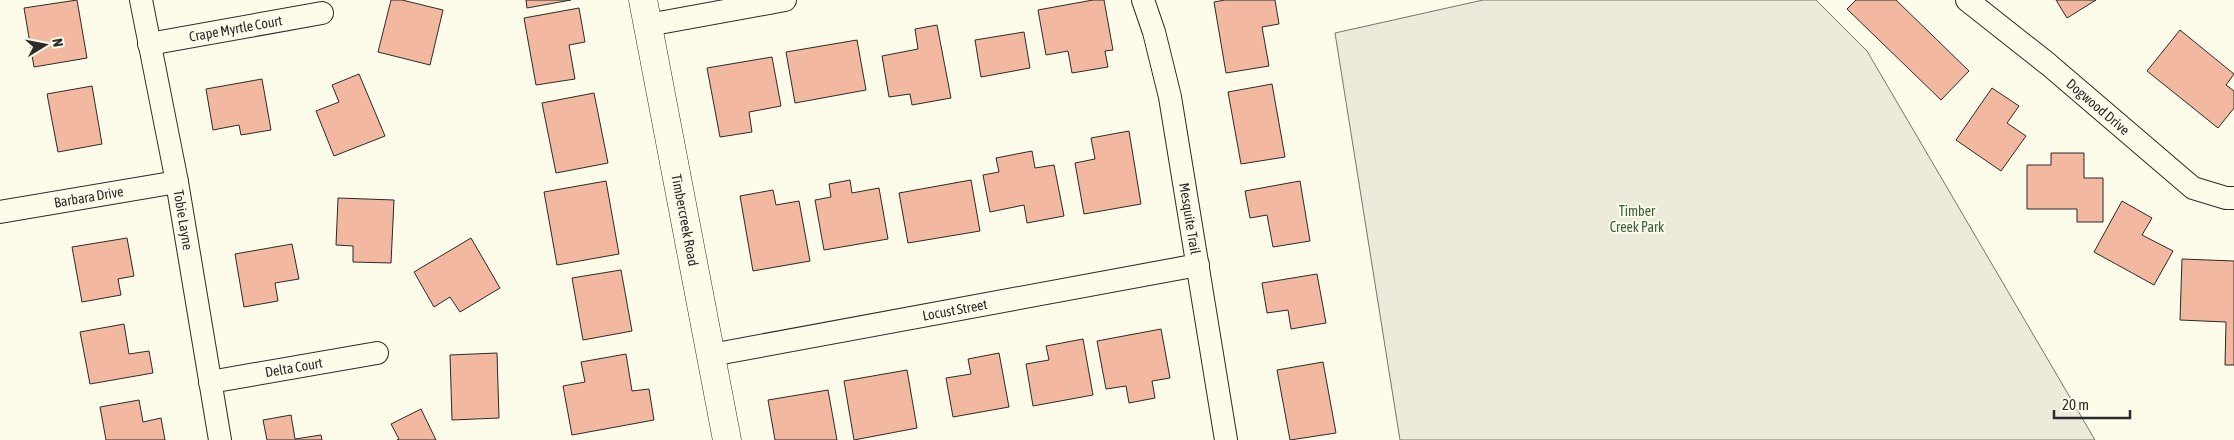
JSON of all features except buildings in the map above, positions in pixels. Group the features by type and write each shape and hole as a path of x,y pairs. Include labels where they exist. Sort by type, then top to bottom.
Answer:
{"street":[{"name":"Tobie Layne","path":"141,0 176,182 220,440"},
{"path":"645,13 785,0"},
{"name":"Mesquite Trail","path":"1143,0 1154,32 1170,97 1226,440"},
{"name":"Dogwood Drive","path":"1967,0 2048,64 2192,188 2226,198 2234,198"},
{"name":"Crape Myrtle Court","path":"149,44 322,13"},
{"name":"Timbercreek Road","path":"645,13 727,440"},
{"name":"Barbara Drive","path":"0,212 176,182"},
{"name":"Locust Street","path":"711,355 1198,265"},
{"name":"Delta Court","path":"210,382 377,353"}],"green space":[{"name":"Timber Creek Park","path":"1483,0 1816,0 1867,51 2095,440 1400,440 1335,33"}]}
